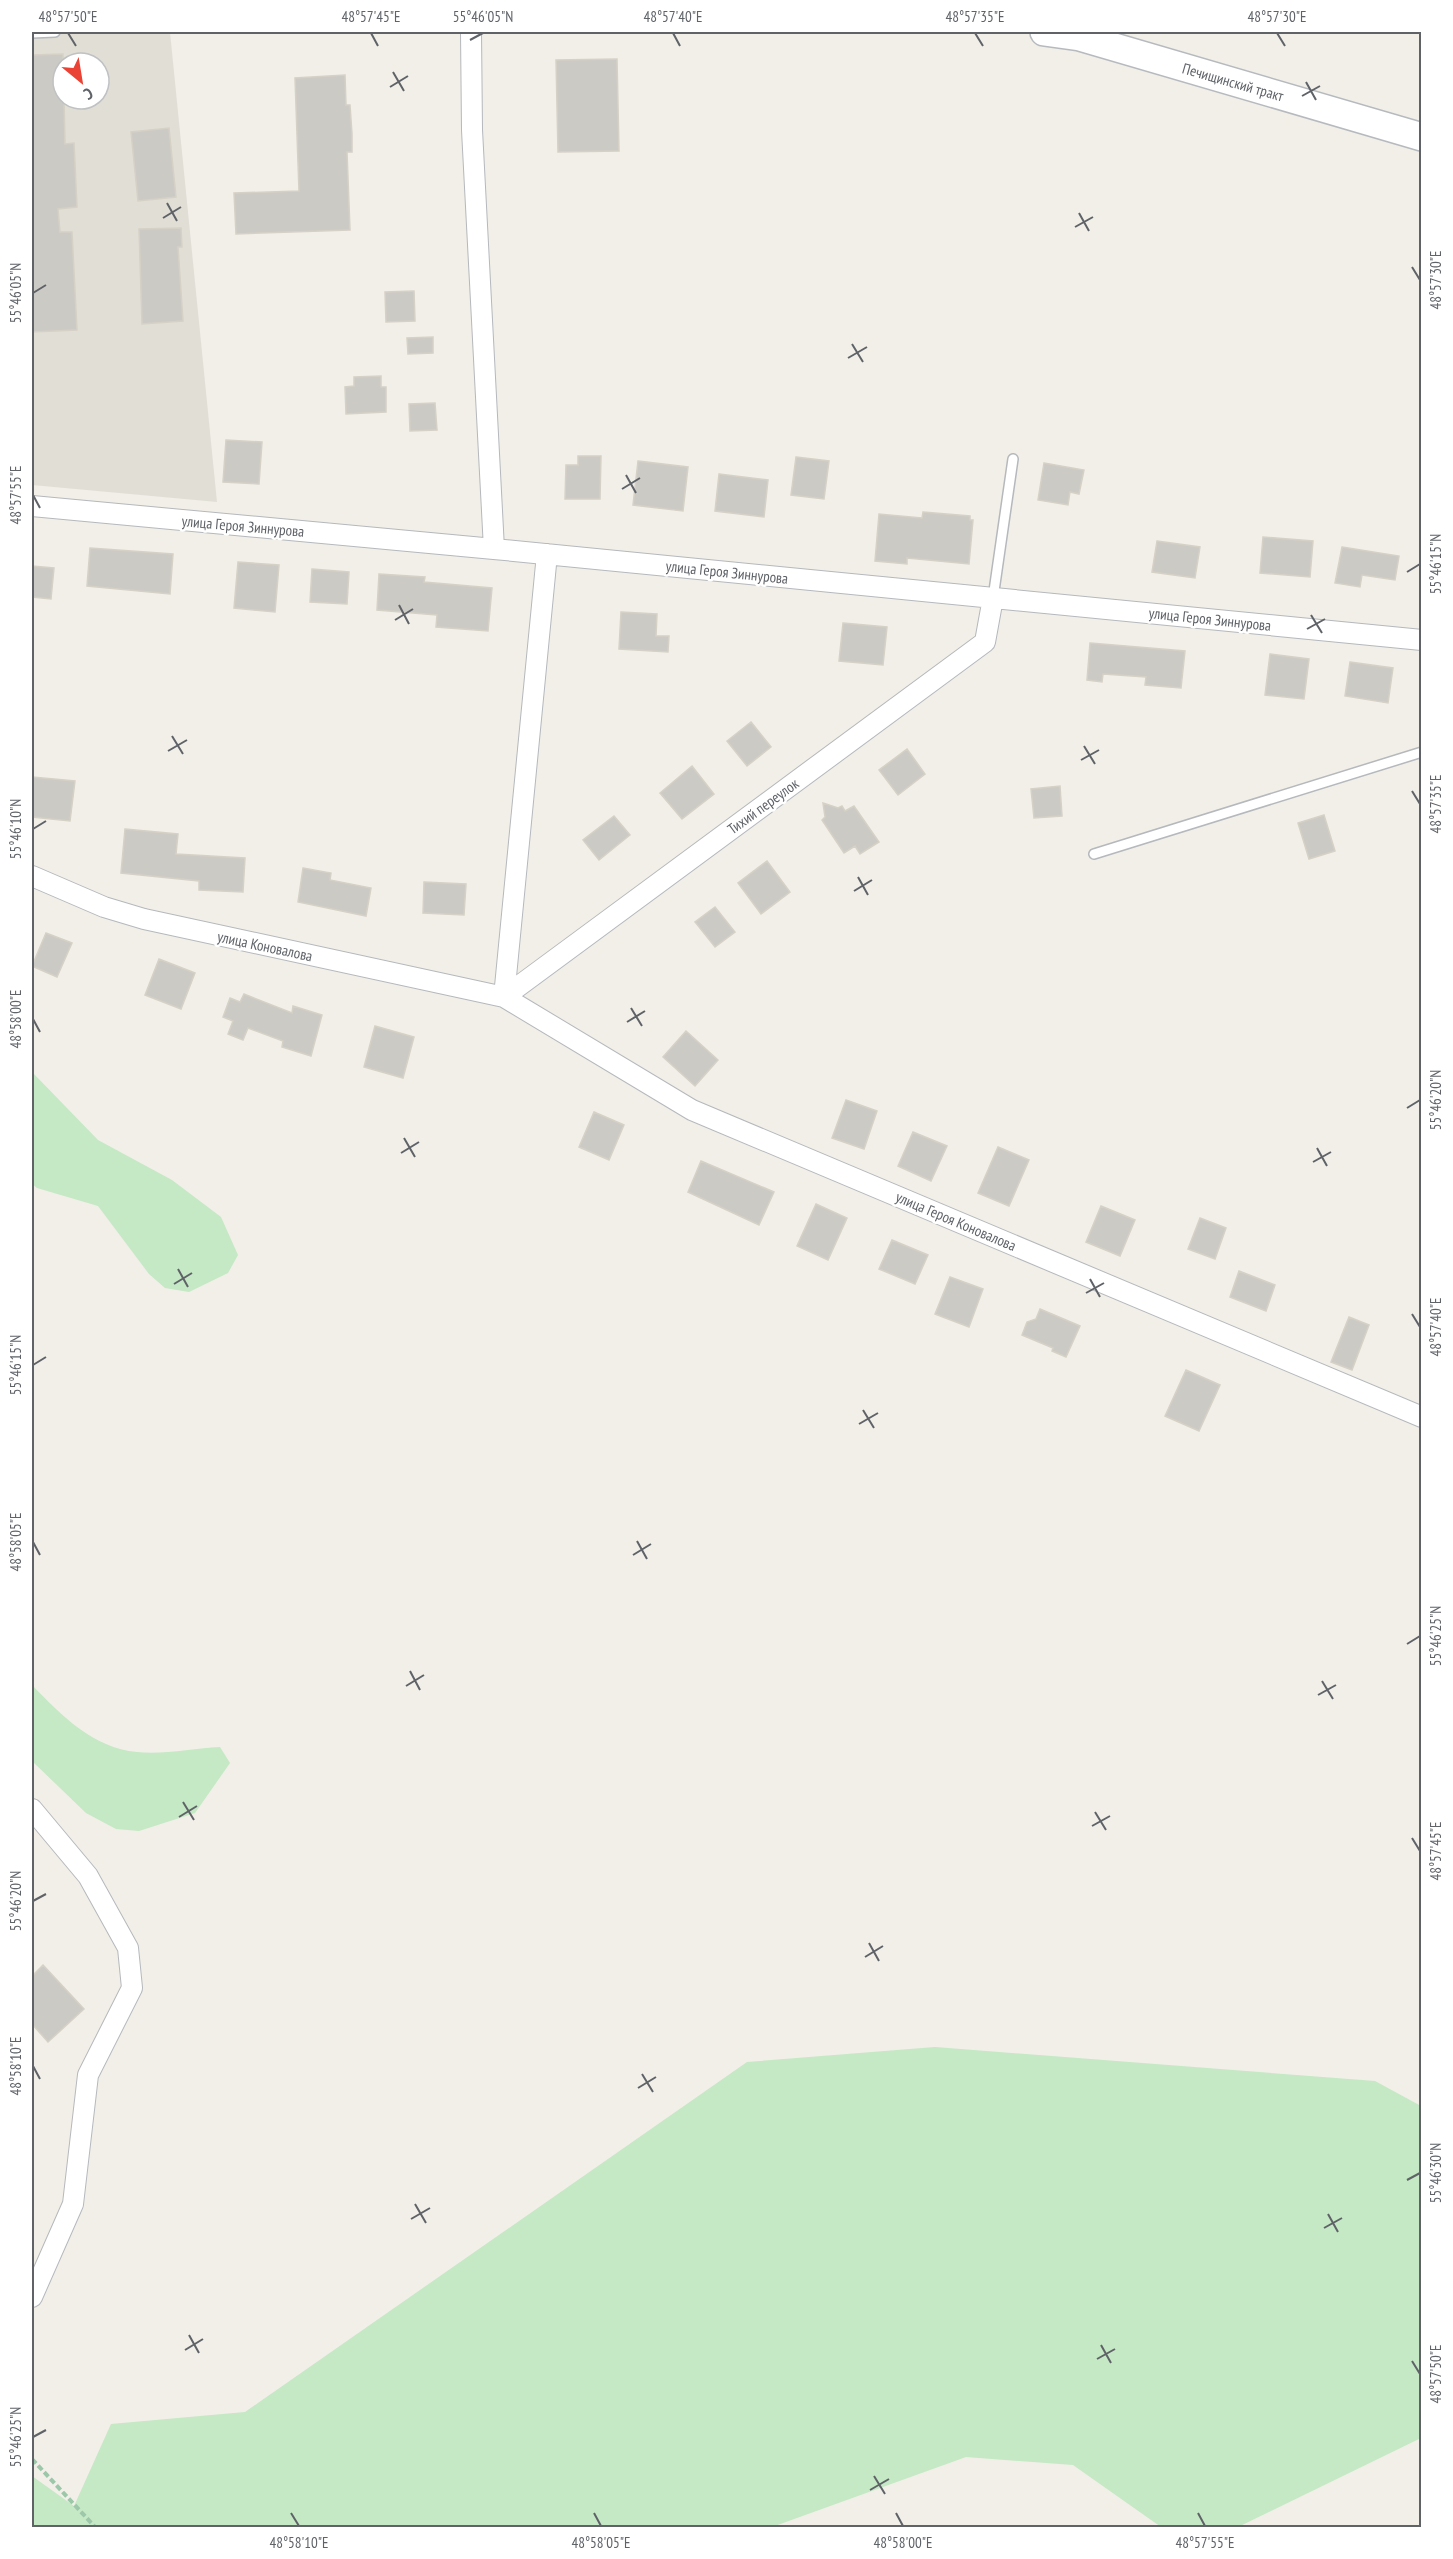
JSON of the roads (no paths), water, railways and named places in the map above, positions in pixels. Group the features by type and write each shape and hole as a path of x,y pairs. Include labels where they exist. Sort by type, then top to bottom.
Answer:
{"street":[{"path":"471,32 472,130 494,549"},
{"name":"Печищинский тракт","path":"1044,32 1080,37 1422,137"},
{"name":"улица Героя Зиннурова","path":"32,506 1422,640"},
{"path":"504,997 547,554"},
{"name":"Тихий переулок","path":"504,997 985,642 993,598"},
{"name":"улица Коновалова","path":"32,876 104,907 144,919 504,997"},
{"name":"улица Героя Коновалова","path":"504,997 692,1110 1422,1417"},
{"path":"32,1809 88,1876 128,1948 132,1989 88,2075 74,2204 32,2297"}],"lane":[{"path":"32,33 55,32"},
{"path":"993,598 1014,459"},
{"path":"1094,854 1422,752"}]}
